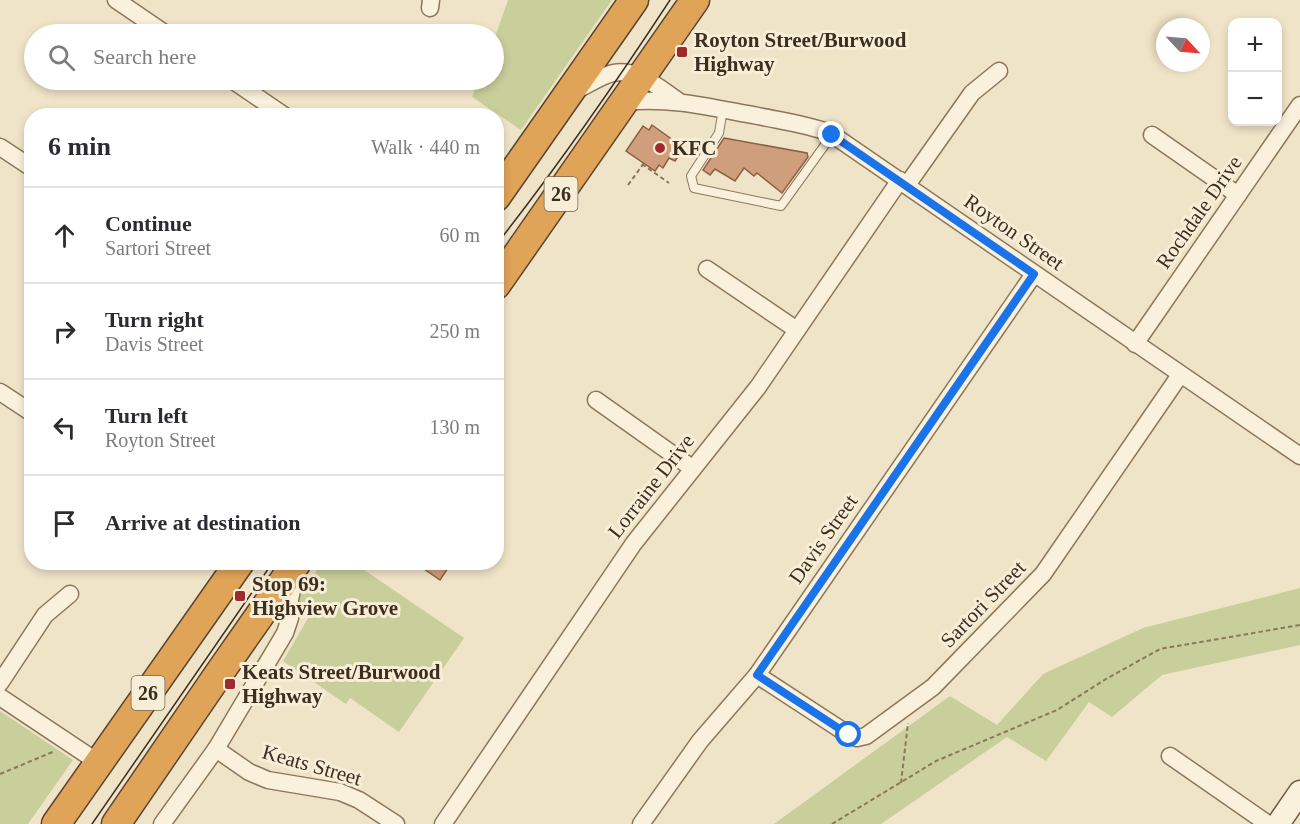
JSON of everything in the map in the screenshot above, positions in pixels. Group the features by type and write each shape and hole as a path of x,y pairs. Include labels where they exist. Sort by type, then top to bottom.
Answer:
{"highway":[{"name":"26","path":"504,186 634,0"},
{"name":"26","path":"504,274 695,0"},
{"name":"26","path":"56,824 234,570"},
{"name":"26","path":"116,824 292,570"}],"main road":[{"path":"1278,824 1300,792"}],"street":[{"path":"116,0 151,24"},
{"name":"Lorraine Drive","path":"443,824 634,543 758,387 904,182 972,93 999,71"},
{"name":"Royton Street","path":"571,92 611,74 622,72 643,77 678,101"},
{"path":"247,90 273,108"},
{"name":"Royton Street","path":"625,102 678,101 808,126 832,135 904,182 1300,456"},
{"name":"Rochdale Drive","path":"1136,344 1300,105"},
{"path":"1152,135 1238,195"},
{"path":"0,147 24,163"},
{"path":"707,269 797,330"},
{"name":"Davis Street","path":"641,824 700,741 757,675 1034,274"},
{"name":"Sartori Street","path":"757,675 849,735 858,738 866,736 933,687 1043,574 1180,375"},
{"path":"0,392 24,408"},
{"path":"596,400 692,468"},
{"path":"162,824 216,749 288,626 291,590 296,570"},
{"path":"0,683 45,615 70,594"},
{"path":"0,697 99,763"},
{"name":"Keats Street","path":"216,749 249,772 268,780 340,792 359,800 396,824"},
{"path":"1170,756 1268,824"}],"lane":[{"path":"723,109 719,133 691,176 694,188 781,206 832,135"}],"path":[{"path":"628,185 643,164 669,183"},
{"path":"832,824 936,761 1057,710 1160,649 1300,625"},
{"path":"901,783 910,704"},
{"path":"0,774 54,751"}],"green space":[{"path":"508,0 612,0 521,130 504,119 504,108 488,108 472,97 474,90 504,90 504,24 500,24"},
{"path":"317,570 364,570 464,638 399,732 350,698 346,704 283,661 311,613 295,602"},
{"path":"1300,588 1300,645 1162,675 1112,717 1089,702 1046,761 1007,737 881,824 774,824 950,696 997,725 1043,674 1143,628"},
{"path":"0,711 73,760 28,824 0,824"}],"building":[{"name":"KFC","path":"652,125 684,148 675,161 669,158 663,168 659,165 655,171 626,151 643,126 649,130"},
{"path":"724,138 807,153 808,157 782,193 757,173 754,176 744,168 735,181 715,169 710,175 703,170"},
{"path":"426,570 447,570 440,580"}],"tram line":[{"path":"504,235 586,124 670,0"},
{"path":"92,824 267,570"}],"place":[{"name":"Royton Street/Burwood Highway","path":"682,52"},
{"name":"KFC","path":"660,148"},
{"name":"Stop 69: Highview Grove","path":"240,596"},
{"name":"Keats Street/Burwood Highway","path":"230,684"}],"route":[{"path":"832,135 1034,274 757,675 849,735"}]}
